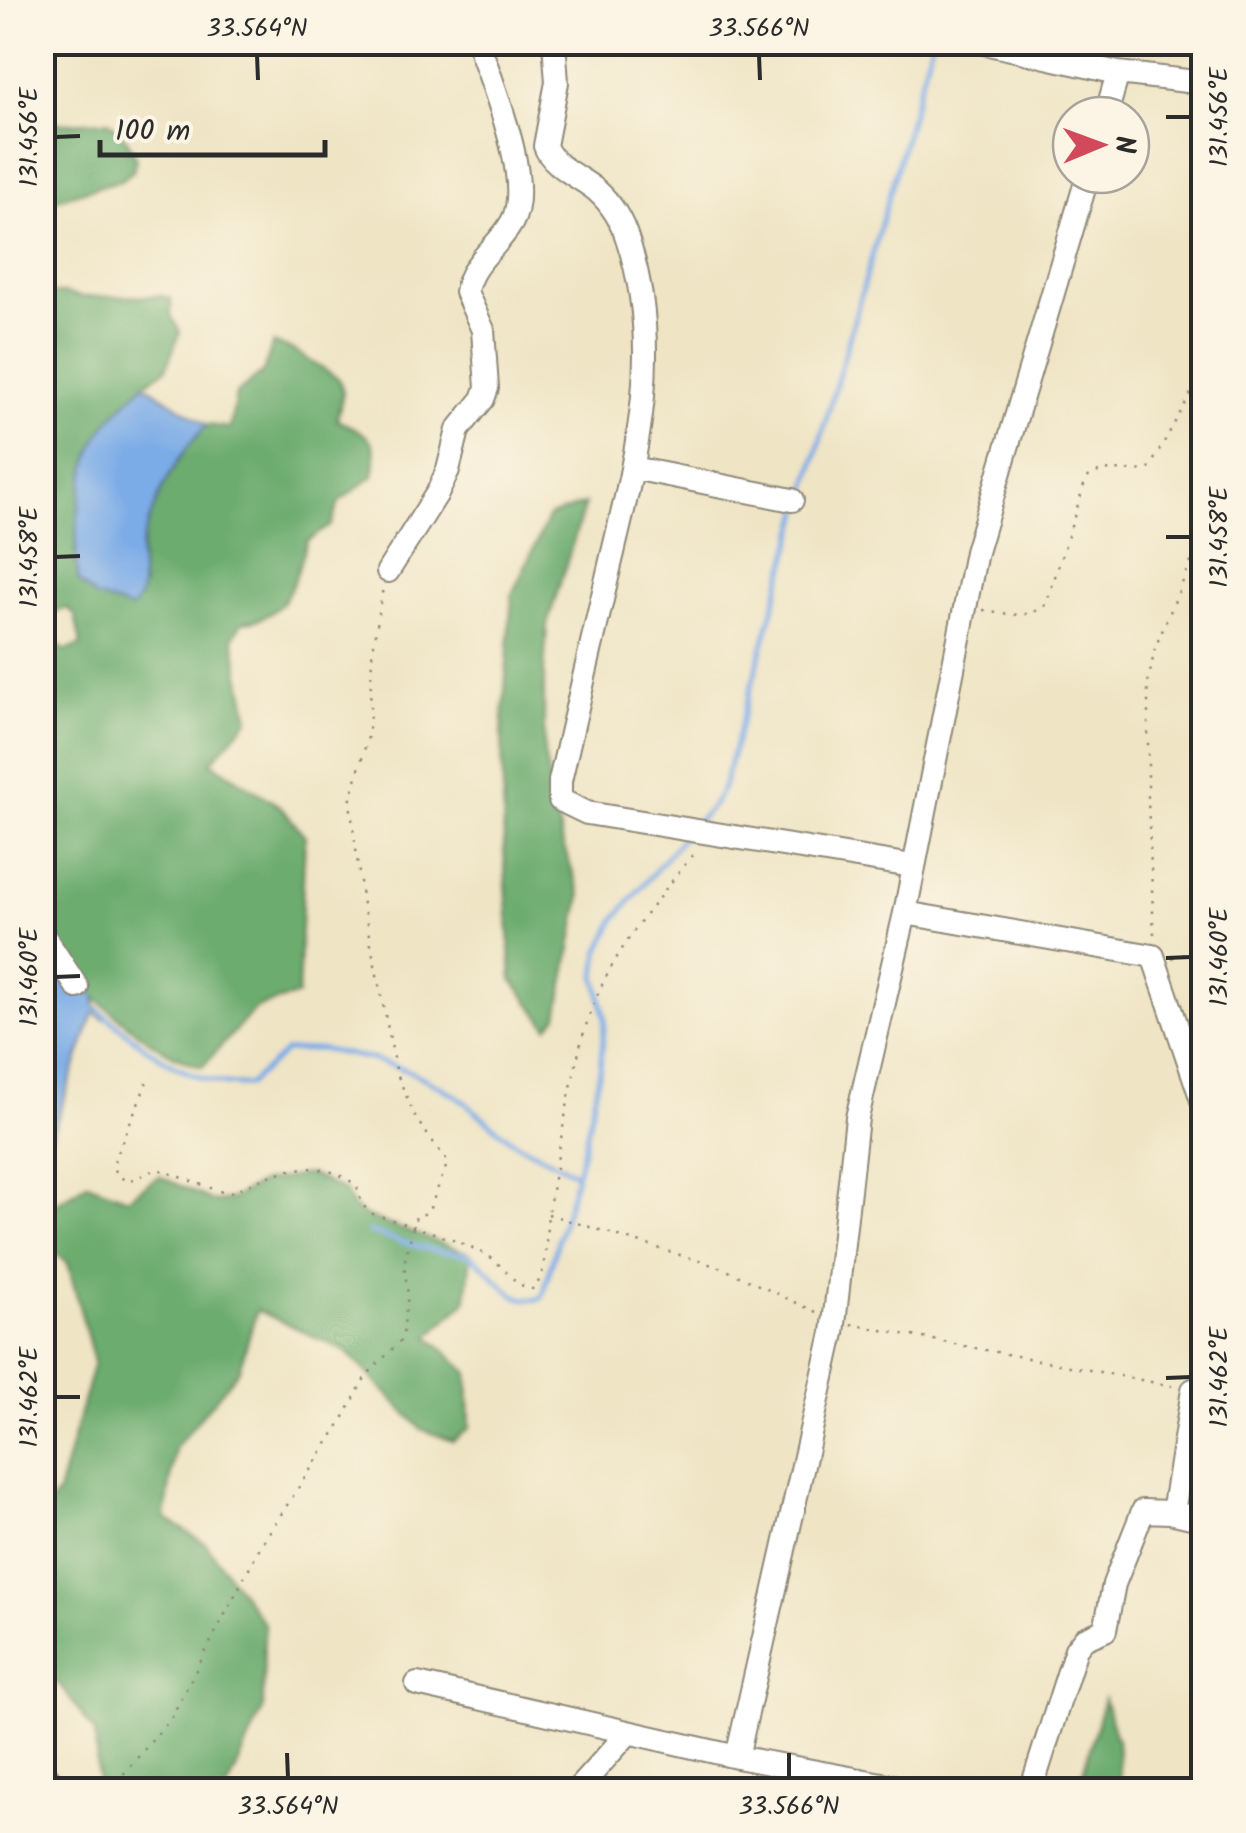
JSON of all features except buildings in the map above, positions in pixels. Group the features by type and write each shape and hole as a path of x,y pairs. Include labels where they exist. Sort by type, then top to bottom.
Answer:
{"street":[{"path":"388,572 438,492 458,430 483,399 486,388 483,330 466,292 481,258 512,222 518,186 515,158 478,42"},
{"path":"554,42 557,82 545,146 552,158 614,209 630,247 643,311 647,364 633,468 558,792 560,800 587,813 912,866"},
{"path":"980,42 1118,73 1204,83"},
{"path":"1112,95 1118,73"},
{"path":"737,1757 835,1321 857,1118 905,913 976,552 1082,195"},
{"path":"633,468 792,500"},
{"path":"905,913 1155,959 1204,1106"},
{"path":"42,933 77,988"},
{"path":"1173,1512 1193,1390"},
{"path":"1030,1790 1076,1649 1084,1639 1105,1630 1114,1584 1142,1513 1147,1509 1204,1520"},
{"path":"417,1684 737,1757 914,1790"},
{"path":"577,1790 628,1733"},
{"path":"42,1771 58,1790"}],"path":[{"path":"963,612 989,610 1020,617 1046,605 1086,479 1100,470 1149,469 1204,370"},
{"path":"1204,531 1155,648 1148,683 1155,959 1204,947"},
{"path":"110,1790 170,1718 262,1545 366,1376 402,1339 408,1295 404,1264 411,1226 416,1216 428,1212 448,1162 416,1119 398,1074 363,905 350,802 370,733 376,616 388,572"},
{"path":"147,1082 115,1158 114,1169 124,1180 158,1168 231,1192 282,1170 323,1171 353,1183 362,1205 373,1214 488,1255 518,1284 530,1290 538,1286 541,1275 548,1214 580,1047 600,983 615,956 710,832"},
{"path":"548,1214 722,1268 835,1321 1193,1390"},
{"path":"1194,1790 1204,1743"}],"green space":[{"path":"108,121 126,138 136,158 133,171 121,180 43,203 43,124"},
{"path":"43,294 81,297 171,298 171,316 180,332 166,369 144,384 99,436 84,486 75,553 143,586 143,542 166,478 207,425 230,428 236,394 263,372 273,343 291,349 339,379 343,392 337,420 370,439 375,454 373,476 339,502 331,525 307,541 293,582 280,605 270,614 242,622 233,638 249,719 211,762 281,807 305,836 298,995 256,1008 202,1067 159,1047 43,964 43,643 51,639 65,651 81,645 75,615 67,608 43,617"},
{"path":"585,504 547,625 544,754 562,842 581,895 558,1016 548,1027 512,979 502,732 512,594 549,516"},
{"path":"309,1174 345,1191 352,1206 365,1216 471,1254 466,1301 429,1336 468,1372 470,1428 453,1441 421,1429 346,1351 257,1310 239,1370 175,1448 165,1518 206,1544 264,1624 263,1709 227,1790 98,1790 95,1733 60,1685 43,1673 43,1513 58,1493 94,1362 68,1264 43,1240 43,1213 87,1183 128,1198 159,1176 215,1202 229,1200 262,1182"},
{"path":"1104,1699 1117,1741 1120,1790 1078,1790"}],"water":[{"path":"144,384 207,425 175,465 153,510 140,551 140,594 131,609 95,597 78,581 77,527 86,469 98,437"},
{"path":"43,964 96,997 95,1006 105,1014 104,1019 94,1013 43,1159"}],"waterway":[{"path":"697,822 723,788 932,42"},
{"path":"369,1232 421,1248 466,1254 511,1293 530,1300 542,1298 584,1147 600,1069 605,1018 596,976 599,952 616,918 683,837"},
{"path":"101,1012 168,1062 227,1084 248,1085 286,1051 320,1049 409,1071 457,1096 511,1140 575,1173"}]}
